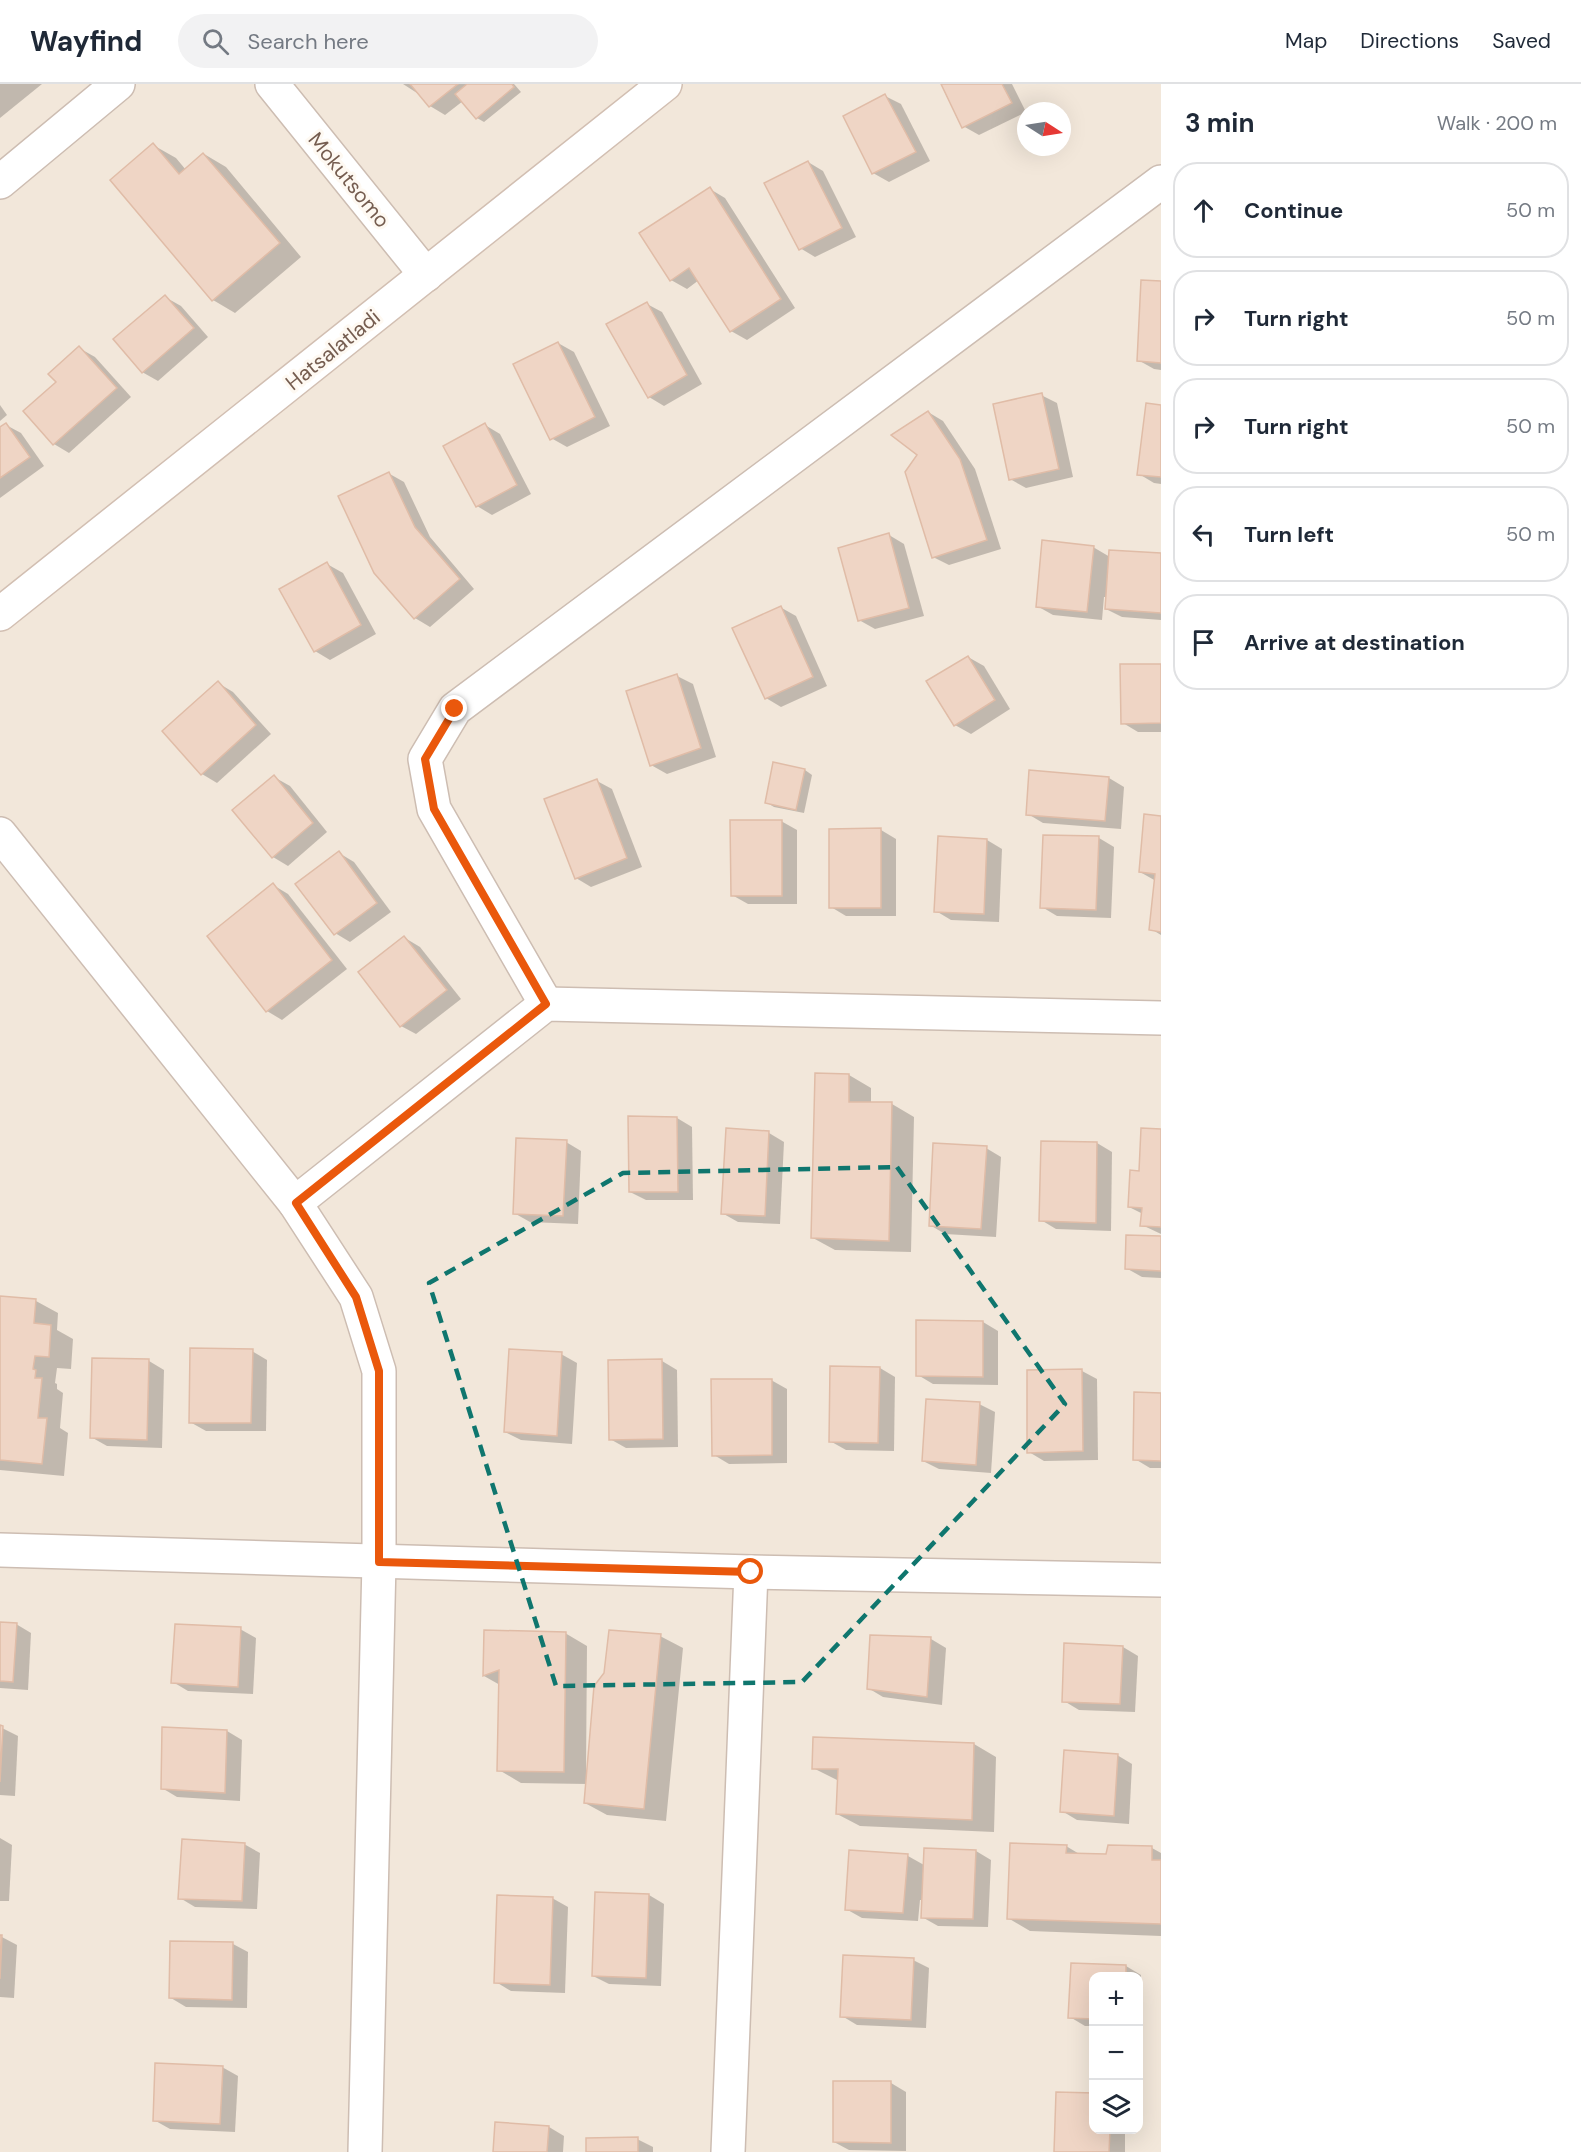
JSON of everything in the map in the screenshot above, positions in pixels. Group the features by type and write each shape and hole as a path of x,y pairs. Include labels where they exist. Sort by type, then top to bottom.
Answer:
{"street":[{"path":"0,182 118,84"},
{"name":"Mokutsomo","path":"272,84 426,275"},
{"name":"Hatsalatladi","path":"0,615 665,84"},
{"path":"546,1004 434,809 425,759 455,709 1161,182"},
{"path":"0,834 296,1203 356,1297 379,1371 379,1562 365,2152"},
{"path":"296,1203 546,1004 1161,1018"},
{"path":"0,1550 751,1572 1161,1580"},
{"path":"728,2152 751,1572"}],"highlighted area":[{"path":"897,1167 1065,1404 802,1682 556,1686 429,1283 623,1173"}],"shaded area":[{"path":"0,84 1161,84 1161,2152 0,2152"}],"building":[{"path":"410,84 458,84 429,107"},
{"path":"467,84 512,84 514,87 476,119 455,94"},
{"path":"941,84 1002,84 1012,103 962,128"},
{"path":"885,94 916,152 872,174 843,116"},
{"path":"153,143 179,174 203,153 280,243 212,301 110,180"},
{"path":"808,161 842,228 799,250 764,183"},
{"path":"710,187 781,299 730,332 689,268 670,281 639,233"},
{"path":"1141,280 1161,281 1161,363 1137,361"},
{"path":"165,295 194,328 142,373 113,339"},
{"path":"647,302 687,375 648,398 606,324"},
{"path":"558,342 595,417 550,440 513,364"},
{"path":"79,346 117,388 53,445 23,411 56,382 48,374"},
{"path":"1042,393 1059,469 1009,480 993,404"},
{"path":"1146,403 1161,405 1161,477 1137,475"},
{"path":"928,411 960,459 987,540 932,558 905,472 917,455 891,435"},
{"path":"6,423 30,457 0,478 0,427"},
{"path":"485,423 517,485 476,507 443,446"},
{"path":"389,472 415,527 460,579 414,619 374,573 338,496"},
{"path":"889,533 909,608 858,621 838,548"},
{"path":"1042,540 1094,546 1087,612 1036,607"},
{"path":"1109,550 1161,553 1161,613 1105,609"},
{"path":"327,562 361,625 314,652 279,589"},
{"path":"781,606 813,677 765,699 732,628"},
{"path":"968,656 995,700 954,726 926,681"},
{"path":"1120,664 1161,664 1161,723 1121,724"},
{"path":"677,674 701,748 650,766 626,691"},
{"path":"218,681 256,725 201,775 162,731"},
{"path":"773,762 805,769 796,810 765,803"},
{"path":"1029,770 1109,777 1105,821 1026,815"},
{"path":"274,775 313,823 272,858 232,810"},
{"path":"597,779 627,858 575,879 544,799"},
{"path":"1144,814 1161,816 1161,932 1149,930 1155,874 1139,872"},
{"path":"730,820 782,820 782,896 731,896"},
{"path":"881,828 881,908 829,908 829,829"},
{"path":"1043,835 1099,836 1096,910 1040,908"},
{"path":"938,836 987,839 984,914 934,912"},
{"path":"339,851 377,903 334,935 295,884"},
{"path":"273,883 332,960 266,1012 207,936"},
{"path":"404,936 447,990 400,1027 358,972"},
{"path":"815,1073 849,1074 849,1102 892,1102 889,1241 811,1238"},
{"path":"628,1116 677,1117 678,1192 629,1192"},
{"path":"726,1128 769,1131 765,1216 721,1214"},
{"path":"1141,1128 1161,1129 1161,1227 1140,1226 1142,1208 1128,1207 1130,1170 1139,1171"},
{"path":"516,1138 567,1140 563,1216 513,1214"},
{"path":"1041,1141 1097,1142 1096,1223 1039,1221"},
{"path":"933,1143 987,1146 981,1229 929,1226"},
{"path":"1126,1235 1161,1236 1161,1271 1125,1269"},
{"path":"0,1296 36,1299 34,1323 51,1325 49,1357 35,1356 33,1369 36,1370 35,1378 42,1378 38,1418 47,1418 42,1464 0,1460"},
{"path":"916,1320 983,1321 983,1377 916,1376"},
{"path":"190,1348 253,1349 251,1423 189,1423"},
{"path":"509,1349 562,1352 557,1436 504,1432"},
{"path":"92,1358 149,1359 147,1440 90,1438"},
{"path":"662,1359 663,1439 609,1440 608,1360"},
{"path":"830,1366 880,1367 878,1443 829,1442"},
{"path":"1082,1369 1083,1451 1027,1453 1027,1370"},
{"path":"711,1379 772,1379 772,1455 712,1456"},
{"path":"1134,1392 1161,1393 1161,1461 1133,1460"},
{"path":"926,1399 980,1402 976,1465 922,1461"},
{"path":"0,1622 17,1623 13,1682 0,1681"},
{"path":"175,1624 241,1627 238,1687 171,1683"},
{"path":"484,1630 566,1632 564,1772 497,1771 499,1670 483,1676"},
{"path":"609,1630 661,1634 644,1809 584,1803 594,1686 604,1673"},
{"path":"870,1635 931,1637 927,1697 867,1689"},
{"path":"1064,1643 1123,1646 1120,1704 1062,1702"},
{"path":"0,1725 3,1726 0,1782"},
{"path":"162,1727 227,1730 225,1793 161,1789"},
{"path":"813,1737 974,1743 972,1820 836,1814 838,1769 812,1769"},
{"path":"1064,1750 1118,1754 1114,1816 1060,1812"},
{"path":"182,1839 245,1843 242,1901 178,1899"},
{"path":"1010,1843 1067,1845 1066,1853 1106,1854 1108,1845 1152,1846 1152,1860 1161,1860 1161,1924 1007,1919"},
{"path":"924,1848 976,1850 973,1919 921,1918"},
{"path":"849,1850 908,1854 903,1913 845,1910"},
{"path":"595,1892 649,1894 646,1978 592,1976"},
{"path":"497,1895 553,1897 550,1985 494,1983"},
{"path":"0,1935 2,1935 0,1979"},
{"path":"170,1941 233,1942 232,2000 169,1998"},
{"path":"843,1955 914,1958 911,2020 840,2017"},
{"path":"1071,1963 1126,1965 1126,1972 1089,1972 1089,2019 1068,2018"},
{"path":"155,2063 223,2066 220,2124 153,2121"},
{"path":"833,2081 891,2081 891,2143 833,2142"},
{"path":"1056,2092 1089,2093 1089,2134 1110,2134 1109,2152 1054,2152"},
{"path":"495,2122 549,2126 547,2152 493,2152"},
{"path":"638,2137 638,2152 586,2152 586,2138"}],"route":[{"path":"455,709 425,759 434,809 546,1004 296,1203 356,1297 379,1371 379,1562 751,1572"}]}
